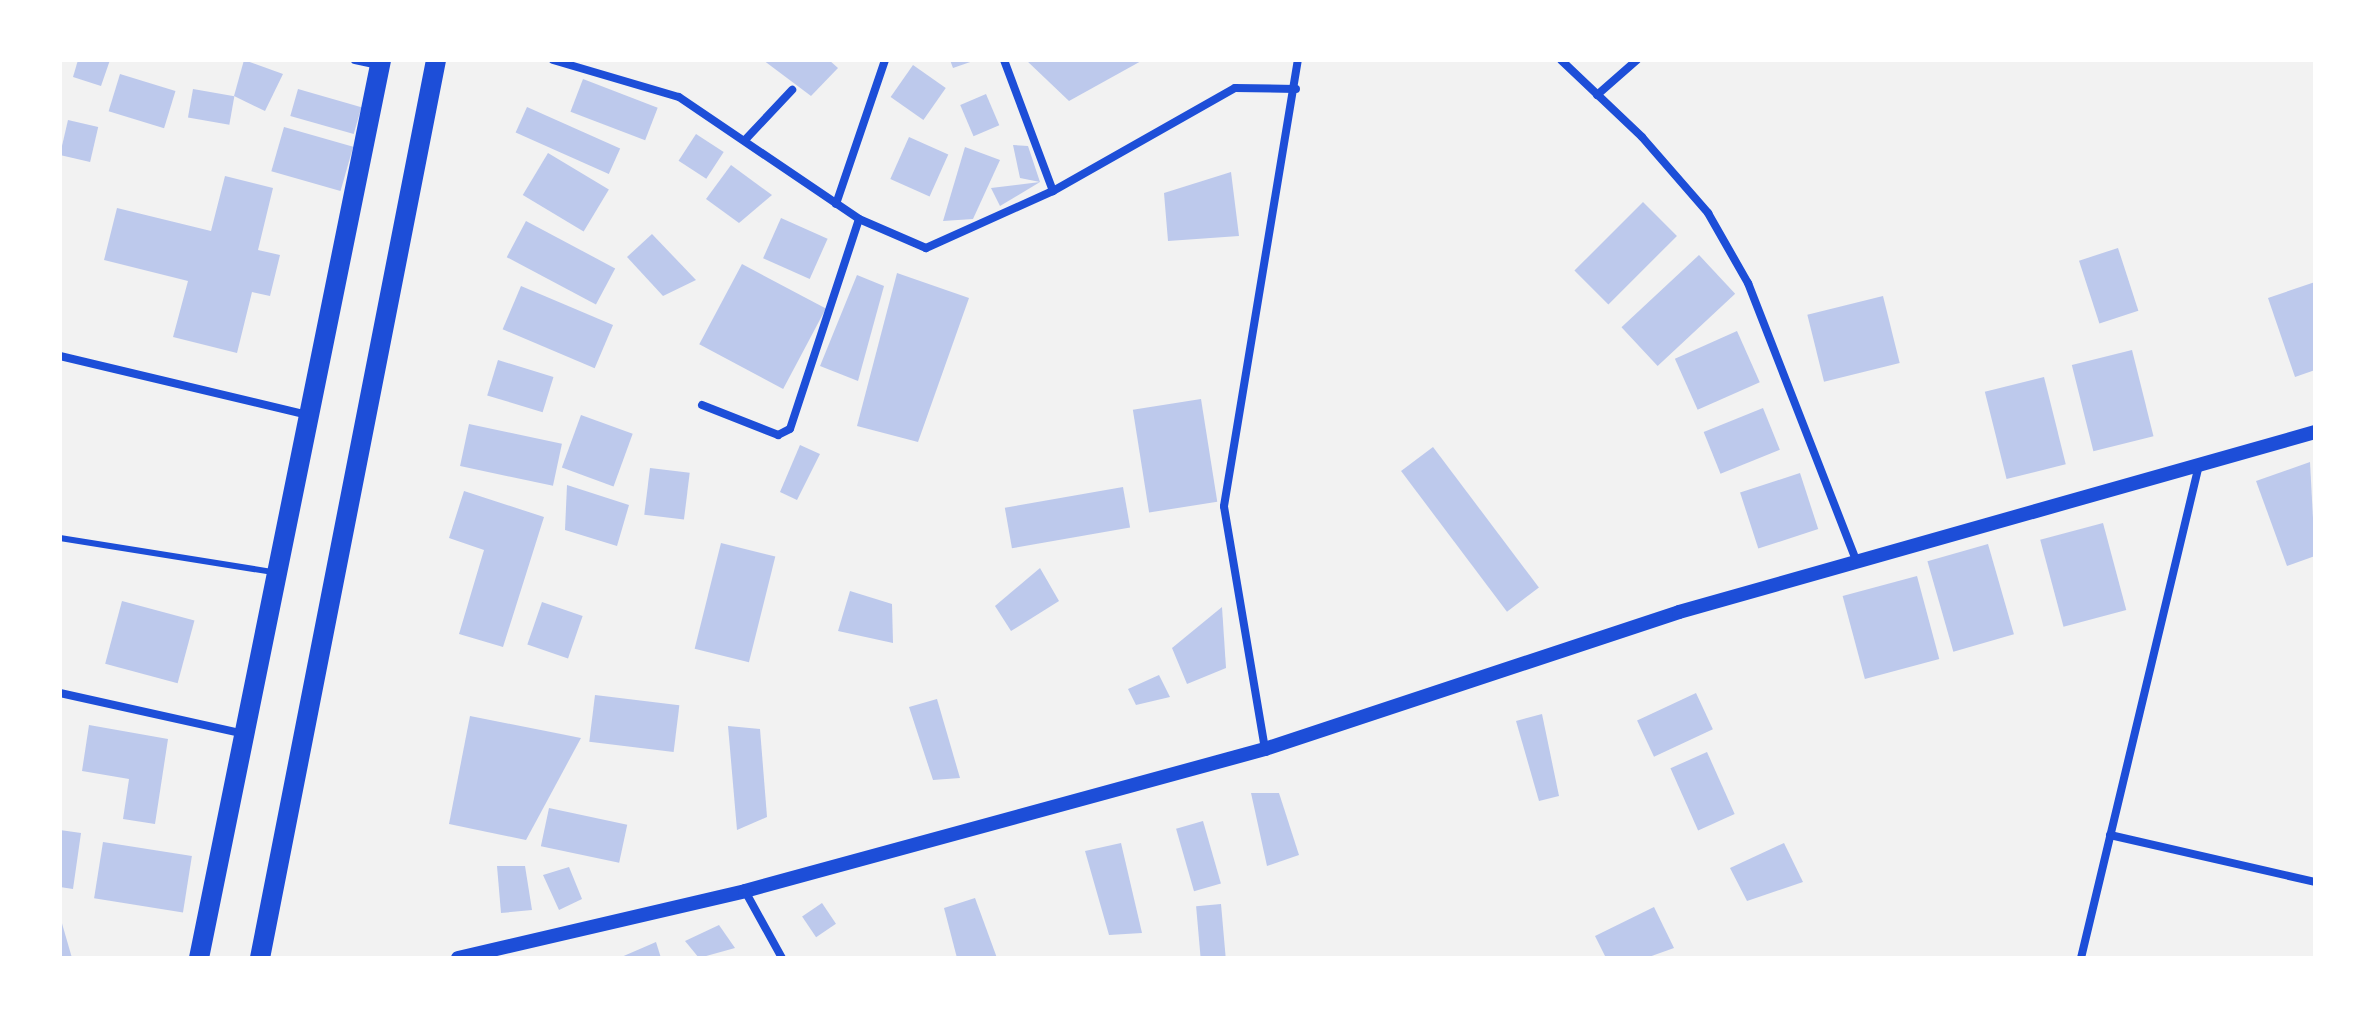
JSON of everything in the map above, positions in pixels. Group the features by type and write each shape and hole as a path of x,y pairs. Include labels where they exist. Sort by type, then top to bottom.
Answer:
{"main road":[{"path":"260,958 436,60"},
{"path":"199,958 304,414 380,63"}],"street":[{"path":"355,60 380,63"},
{"path":"553,60 679,97 859,219 926,248 1053,191 1235,88 1296,89"},
{"path":"836,204 885,60"},
{"path":"1004,60 1053,191"},
{"path":"1265,749 1224,506 1296,89 1298,60"},
{"path":"1561,60 1708,213 1748,283 1857,562"},
{"path":"1597,95 1637,60"},
{"path":"745,140 792,90"},
{"path":"702,405 778,435 790,429 859,219"},
{"path":"60,356 304,414"},
{"path":"458,958 745,891 1265,749 1857,562 2315,432"},
{"path":"2081,958 2199,465"},
{"path":"60,693 240,733"},
{"path":"2110,835 2315,882"},
{"path":"745,891 782,958"}],"lane":[{"path":"60,538 273,572"}],"building":[{"path":"78,60 110,60 101,86 73,77"},
{"path":"244,60 283,74 265,111 234,96"},
{"path":"763,60 829,60 838,68 811,96"},
{"path":"950,60 976,60 953,68"},
{"path":"1026,60 1143,60 1069,101"},
{"path":"913,65 946,88 923,120 891,97"},
{"path":"120,74 175,91 164,128 109,111"},
{"path":"583,79 658,108 645,140 570,112"},
{"path":"193,89 234,96 229,125 188,118"},
{"path":"298,89 361,107 354,134 290,116"},
{"path":"986,94 999,125 974,136 960,105"},
{"path":"527,107 620,148 609,174 516,133"},
{"path":"68,120 98,127 90,162 60,155"},
{"path":"284,127 353,147 341,191 271,171"},
{"path":"696,134 724,152 706,179 679,161"},
{"path":"909,137 948,154 930,197 890,179"},
{"path":"1013,145 1028,146 1040,182 1020,178"},
{"path":"965,147 1000,160 973,219 943,221"},
{"path":"548,153 609,190 584,232 523,195"},
{"path":"731,165 772,195 739,223 706,199"},
{"path":"1231,172 1239,236 1168,241 1164,193"},
{"path":"225,176 273,188 258,250 280,255 270,296 252,292 237,353 173,337 188,281 104,260 117,208 211,231"},
{"path":"1040,182 1000,206 991,188"},
{"path":"1643,202 1677,236 1608,305 1574,271"},
{"path":"781,218 828,239 810,279 763,258"},
{"path":"526,221 615,268 596,305 507,257"},
{"path":"652,234 696,280 663,296 627,257"},
{"path":"2118,248 2138,311 2099,323 2079,261"},
{"path":"1699,255 1735,294 1658,366 1621,327"},
{"path":"742,264 826,309 783,389 699,344"},
{"path":"897,273 969,298 918,442 857,426"},
{"path":"857,275 884,286 858,381 820,366"},
{"path":"2315,282 2315,370 2295,377 2268,298"},
{"path":"521,286 613,325 595,368 503,329"},
{"path":"1883,296 1900,363 1824,382 1807,315"},
{"path":"1737,331 1760,382 1698,410 1675,359"},
{"path":"2132,350 2154,436 2093,451 2072,365"},
{"path":"498,360 553,377 543,412 487,395"},
{"path":"2044,377 2066,464 2007,479 1985,392"},
{"path":"1201,399 1217,502 1149,513 1133,410"},
{"path":"1763,408 1780,450 1721,474 1704,432"},
{"path":"581,415 633,434 614,486 562,468"},
{"path":"469,424 562,444 553,486 460,466"},
{"path":"800,445 820,454 797,500 780,492"},
{"path":"1433,447 1539,588 1507,612 1401,471"},
{"path":"2310,462 2315,556 2287,566 2256,481"},
{"path":"650,468 690,473 684,520 644,515"},
{"path":"1800,473 1818,529 1758,549 1740,492"},
{"path":"567,485 629,505 617,546 565,530"},
{"path":"1123,487 1130,527 1012,548 1005,508"},
{"path":"464,491 544,517 503,647 459,634 484,550 449,538"},
{"path":"2103,523 2126,610 2064,627 2040,540"},
{"path":"721,543 775,557 749,662 695,649"},
{"path":"1988,544 2014,634 1953,652 1927,561"},
{"path":"1040,568 1059,601 1011,631 995,606"},
{"path":"1917,576 1939,659 1865,679 1843,596"},
{"path":"850,591 892,604 893,643 838,631"},
{"path":"122,601 194,620 178,683 105,664"},
{"path":"542,602 583,616 568,659 527,645"},
{"path":"1222,607 1226,668 1187,684 1172,648"},
{"path":"1159,675 1170,697 1136,705 1128,689"},
{"path":"1696,693 1713,729 1654,757 1637,720"},
{"path":"595,695 679,705 674,752 589,742"},
{"path":"937,699 960,778 933,780 909,707"},
{"path":"1542,714 1559,796 1539,801 1516,721"},
{"path":"470,716 581,738 526,840 449,824"},
{"path":"89,725 168,739 155,824 123,819 129,779 82,771"},
{"path":"728,726 760,729 767,817 737,830"},
{"path":"1707,752 1735,814 1698,830 1670,768"},
{"path":"1251,793 1279,793 1299,855 1267,866"},
{"path":"549,808 627,825 619,863 541,846"},
{"path":"1203,821 1221,883 1194,891 1176,829"},
{"path":"60,830 81,833 73,889 60,887"},
{"path":"103,842 192,856 183,912 94,898"},
{"path":"1121,843 1142,933 1109,935 1085,851"},
{"path":"1784,843 1803,882 1747,901 1730,868"},
{"path":"497,866 525,866 532,910 501,913"},
{"path":"569,867 582,899 559,910 543,875"},
{"path":"975,898 997,958 957,958 944,908"},
{"path":"822,903 836,924 816,937 802,916"},
{"path":"1221,904 1226,958 1201,958 1196,906"},
{"path":"1654,907 1674,948 1646,958 1606,958 1595,936"},
{"path":"61,920 72,958 60,958"},
{"path":"719,925 735,948 699,958 685,941"},
{"path":"656,942 661,958 619,958"}]}
